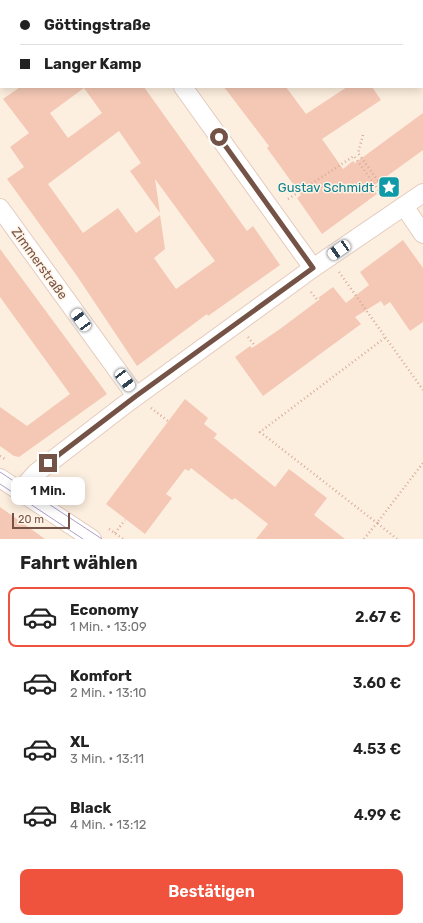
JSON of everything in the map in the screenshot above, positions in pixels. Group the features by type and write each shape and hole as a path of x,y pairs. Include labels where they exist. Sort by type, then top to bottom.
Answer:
{"street":[{"path":"184,88 313,268"},
{"path":"20,491 36,473 143,402 313,268 423,193"},
{"path":"404,206 423,234"},
{"name":"Zimmerstraße","path":"0,208 143,402"},
{"path":"0,478 92,539"}],"path":[{"path":"363,136 358,153 386,192"},
{"path":"288,199 354,156 382,195"},
{"path":"339,272 423,390"},
{"path":"311,292 318,301"},
{"path":"248,337 255,346"},
{"path":"386,337 260,432 397,539"},
{"path":"143,402 168,421"},
{"path":"364,539 423,463"},
{"path":"115,533 125,520"}],"building":[{"path":"19,88 84,88 145,88 247,231 253,226 280,265 208,316 207,314 137,366 77,276 7,179 24,167 10,147 29,133 3,99","holes":["84,88 102,113 68,138 50,113","119,131 141,163 130,171 160,213 155,179 215,261 176,289 154,258 165,249 160,215 136,233 118,208 83,233 48,184"]},
{"path":"225,88 287,88 306,114 345,88 373,88 381,100 322,139 343,169 353,161 355,163 423,113 423,150 372,187 377,194 322,234 297,198 301,195 267,148 269,146"},
{"path":"403,240 423,268 423,322 410,331 390,302 384,306 381,301 355,317 361,324 263,396 235,357 250,346 252,348 280,329 320,299 318,298 333,287 346,303 369,285 360,272"},
{"path":"0,249 107,394 19,457 14,456 0,446 0,407 27,426 70,394 0,297"},
{"path":"185,399 208,418 204,424 217,434 214,438 275,487 289,469 327,498 314,515 345,539 256,539 268,524 235,498 232,500 191,468 189,471 185,469 166,494 172,498 145,534 106,504"},
{"path":"0,507 45,539 0,539"}],"tram line":[{"path":"0,472 102,539"},
{"path":"0,484 83,539"}],"place":[{"name":"Gustav Schmidt","path":"389,187"}],"route":[{"path":"48,463 136,396 313,268 219,137"}]}
